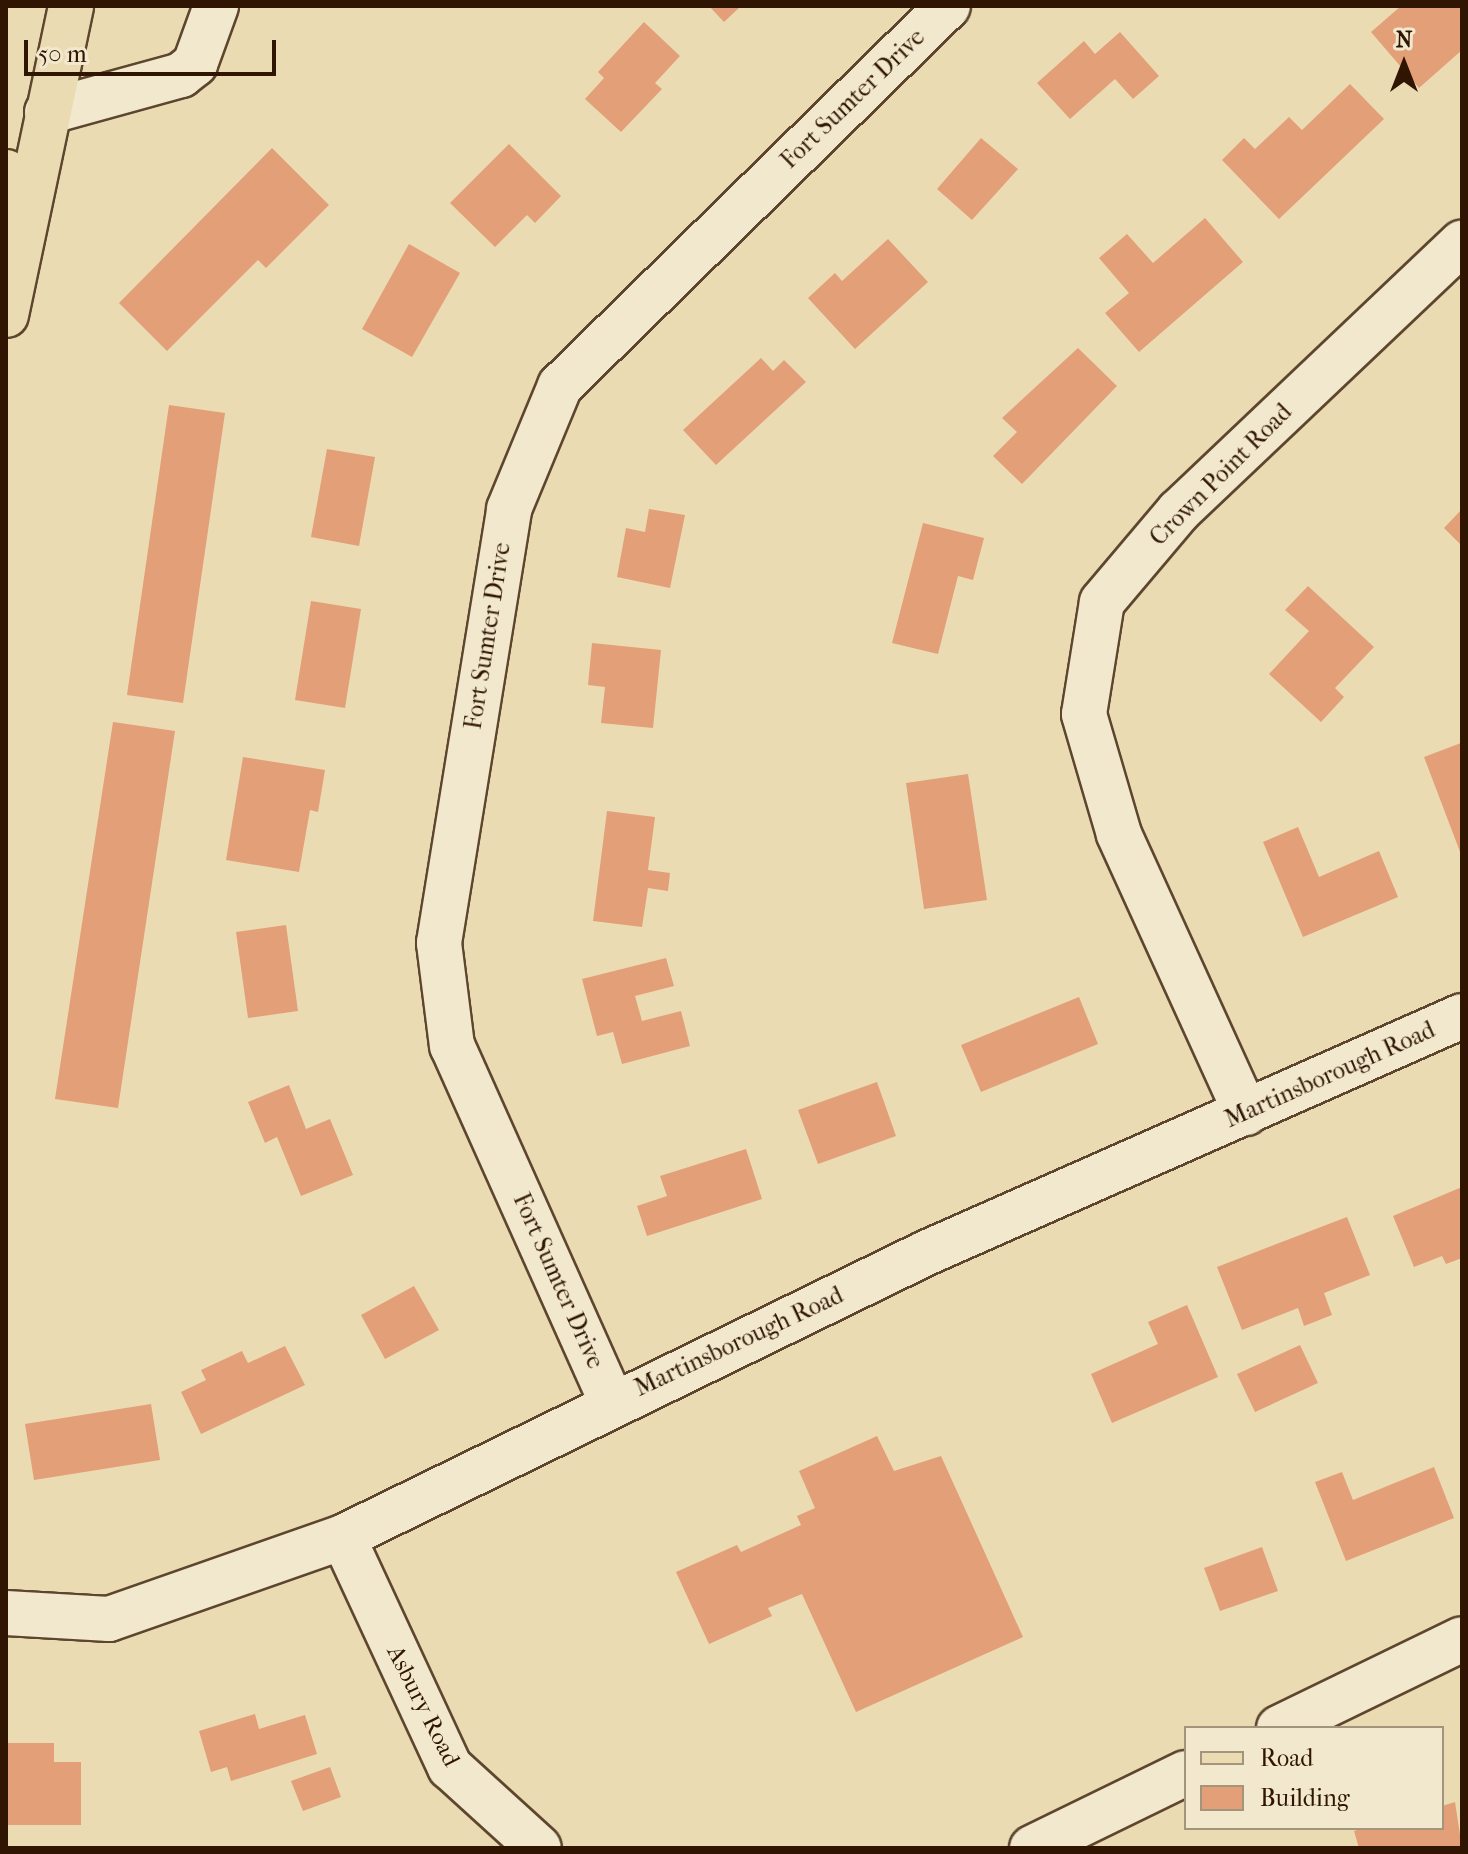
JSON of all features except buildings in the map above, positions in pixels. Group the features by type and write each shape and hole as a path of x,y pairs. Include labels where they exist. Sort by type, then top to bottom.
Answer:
{"main road":[{"path":"6,315 18,185 47,112 71,6"}],"street":[{"path":"47,112 181,75 195,64 216,6"},
{"name":"Fort Sumter Drive","path":"612,1403 452,1046 439,943 509,509 560,386 948,6"},
{"name":"Crown Point Road","path":"1246,1113 1119,834 1084,714 1102,602 1179,511 1462,242"},
{"name":"Martinsborough Road","path":"6,1613 109,1619 343,1537 612,1403 926,1253 1462,1016"},
{"name":"Asbury Road","path":"343,1537 450,1767 539,1848"},
{"path":"1283,1726 1462,1639"},
{"path":"1032,1848 1184,1774"}]}
